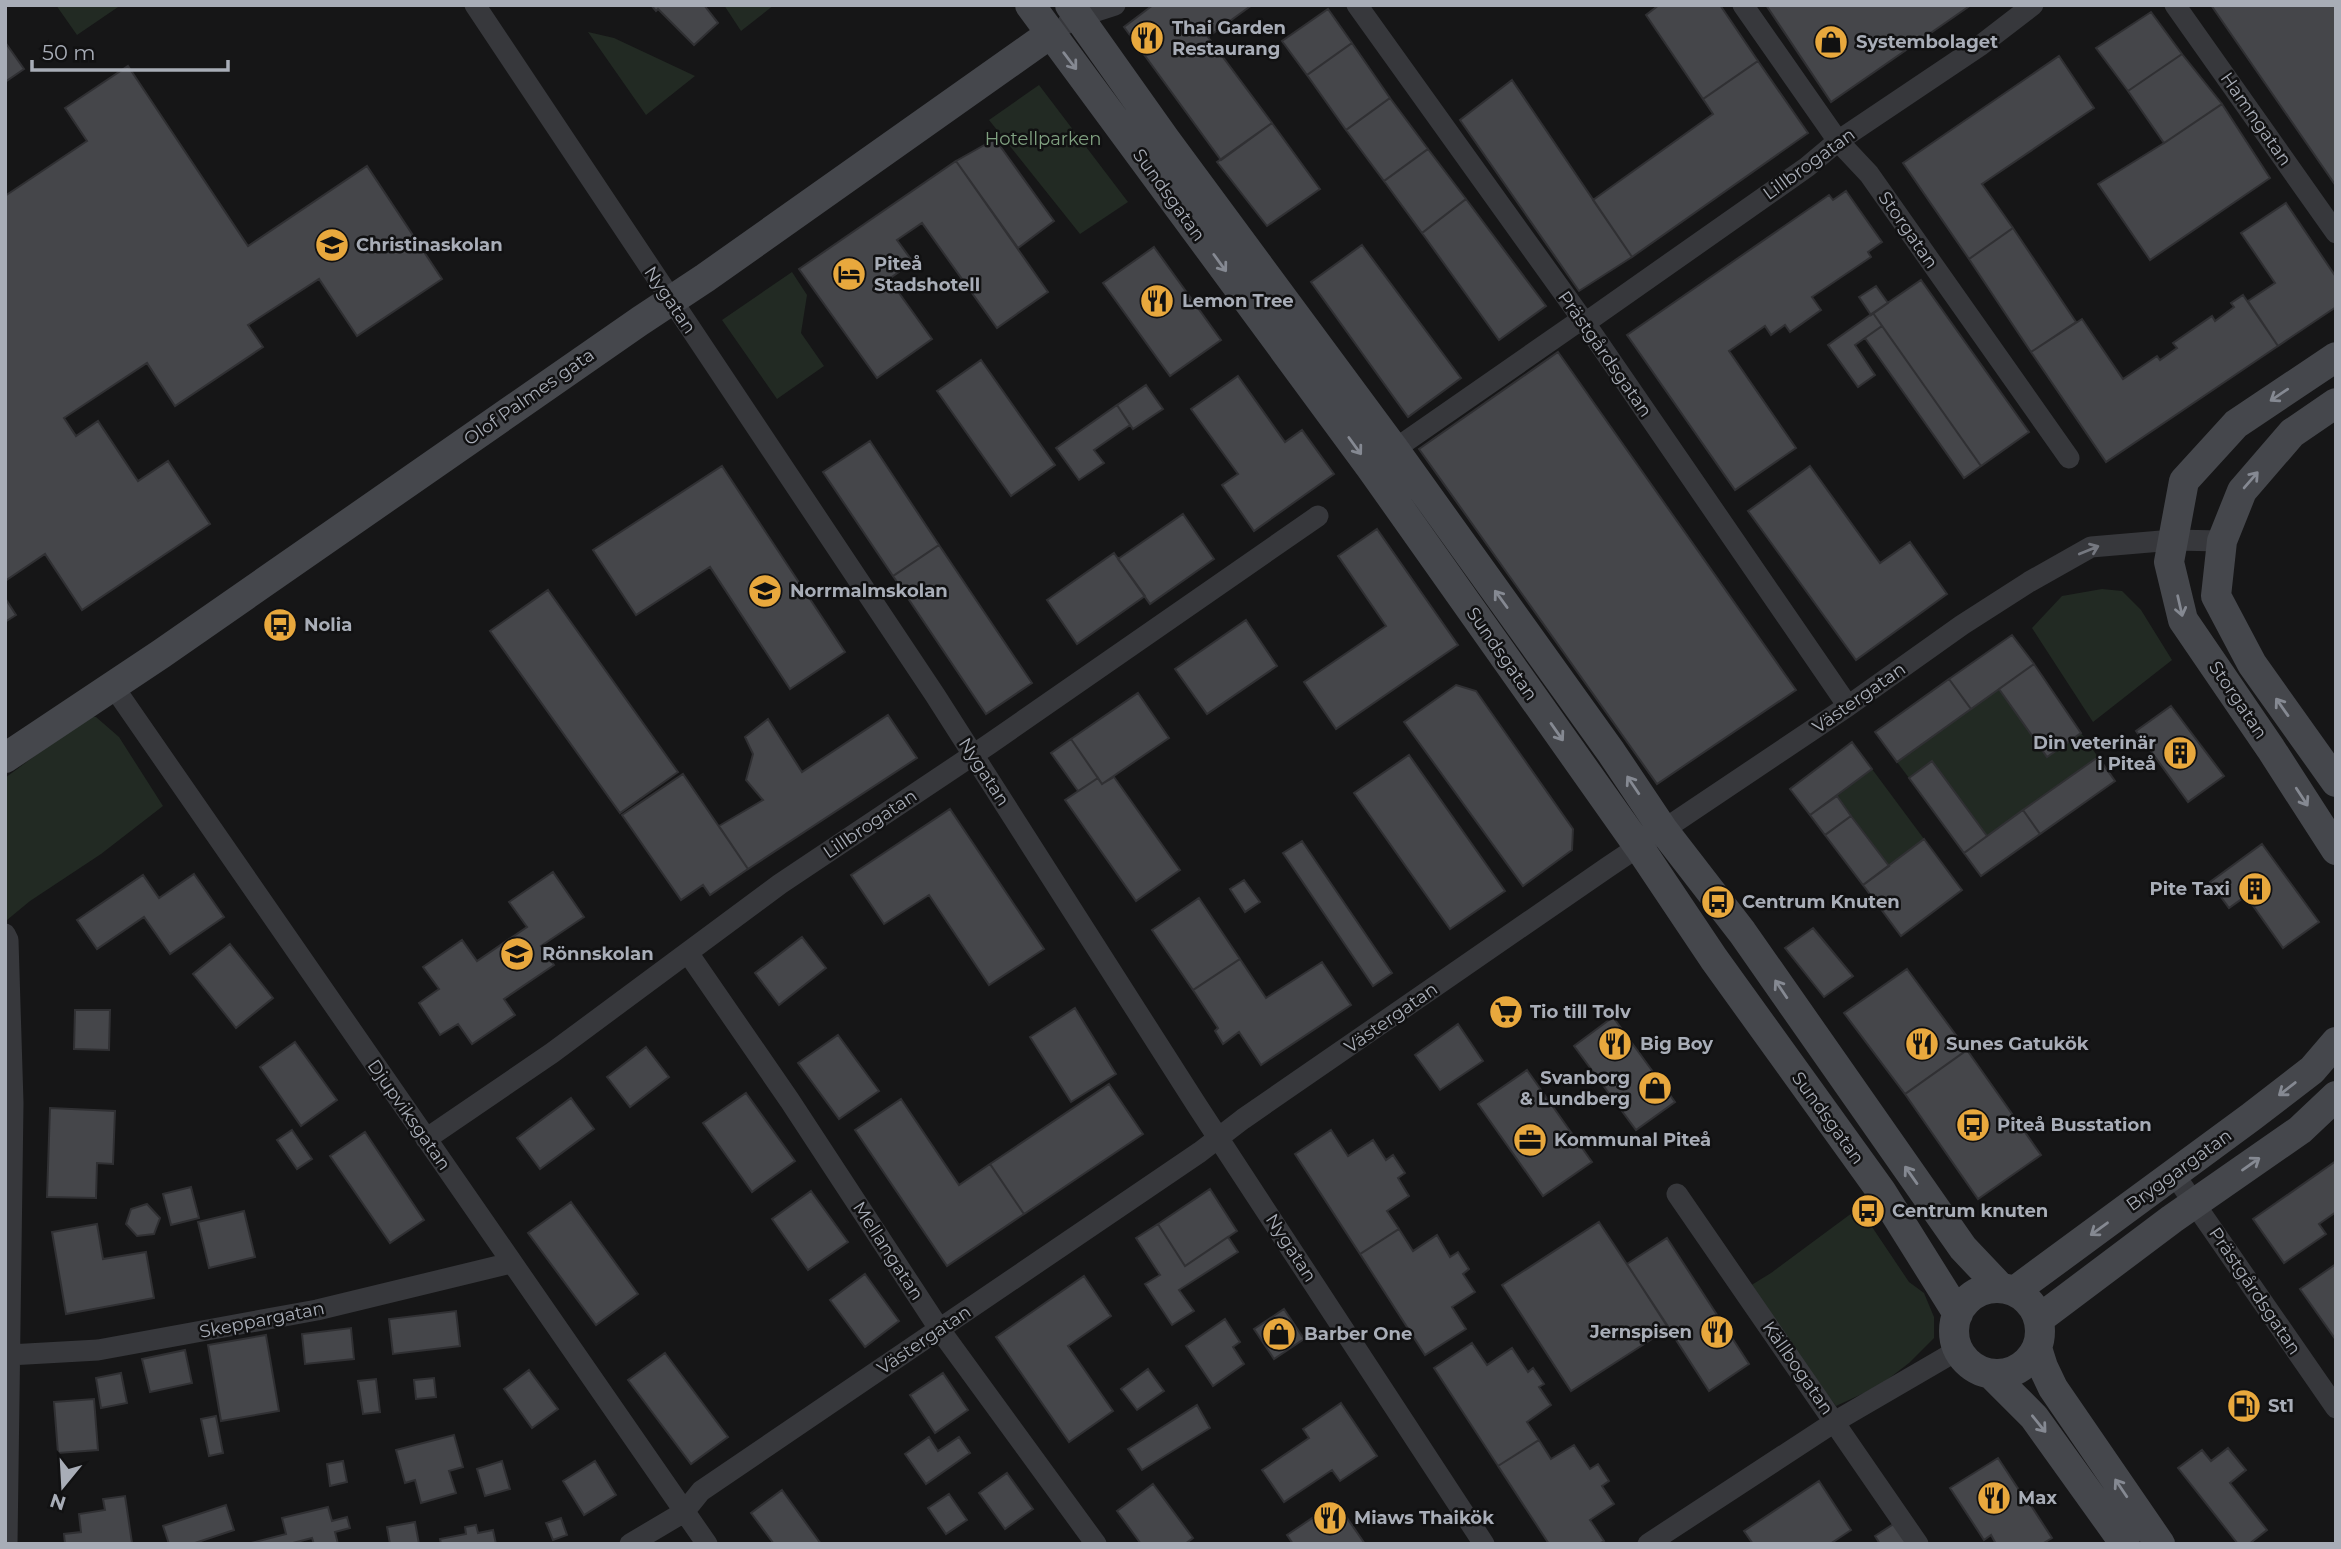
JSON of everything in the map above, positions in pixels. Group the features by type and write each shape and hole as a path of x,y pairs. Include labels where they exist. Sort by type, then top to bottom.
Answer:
{"main road":[{"name":"Sundsgatan","path":"1030,5 1371,468 1639,847 1714,959 1881,1191 1958,1314"},
{"name":"Sundsgatan","path":"1078,9 1164,139 1394,449 1611,752 1664,831 1742,933 1963,1248 2007,1288 2033,1307 2043,1367 2053,1388 2161,1544"},
{"name":"Olof Palmes gata","path":"5,758 671,301 1050,34"},
{"path":"2173,540 2184,481 2236,424 2336,357"},
{"path":"2222,541 2242,491 2292,433 2336,403"},
{"name":"Storgatan","path":"2173,540 2169,562 2183,620 2336,850"},
{"name":"Storgatan","path":"2222,541 2216,596 2252,664 2336,782"},
{"name":"Bryggargatan","path":"2007,1288 2174,1174 2312,1070 2336,1042"},
{"name":"Bryggargatan","path":"2038,1334 2195,1203 2300,1130 2336,1096"},
{"path":"2007,1288 1991,1287 1964,1303 1953,1325 1958,1350 1973,1366 1992,1375 2034,1417 2126,1544"},
{"path":"1992,1375 2003,1375 2026,1363 2038,1334"}],"street":[{"name":"Nygatan","path":"475,5 973,755 1219,1139 1484,1544"},
{"path":"1050,34 1078,9 1115,5"},
{"name":"Prästgårdsgatan","path":"1357,5 1583,321 1848,705"},
{"name":"Storgatan","path":"1743,5 1838,141 1868,174 2069,458"},
{"name":"Lillbrogatan","path":"1405,442 1807,167 1838,141 1981,45 2034,5"},
{"name":"Hamngatan","path":"2175,5 2336,233"},
{"name":"Lillbrogatan","path":"426,1139 552,1053 780,884 973,755 1318,516"},
{"name":"Västergatan","path":"630,1544 684,1512 701,1491 1219,1139 1243,1119 1962,625 2029,582 2091,547 2173,540 2222,541"},
{"name":"Djupviksgatan","path":"113,686 707,1544"},
{"path":"5,934 8,940 13,1103 7,1544"},
{"name":"Mellangatan","path":"688,953 790,1101 940,1330 1096,1544"},
{"name":"Prästgårdsgatan","path":"2174,1174 2336,1408"},
{"name":"Källbogatan","path":"1677,1194 1919,1544"},
{"name":"Skeppargatan","path":"9,1355 98,1350 304,1313 511,1263"},
{"path":"1648,1544 1836,1421 1958,1350"}],"green space":[{"path":"56,5 121,5 77,35"},
{"path":"724,5 774,5 741,31"},
{"path":"588,32 614,38 695,76 646,115"},
{"name":"Hotellparken","path":"1039,85 1128,202 1080,234 989,120"},
{"path":"792,272 807,295 801,333 824,366 777,399 722,320"},
{"path":"2102,589 2122,591 2141,610 2172,660 2093,722 2032,628 2062,596"},
{"path":"1999,689 2047,757 2081,733 2098,757 1987,836 1932,761 1909,778 1897,762"},
{"path":"81,715 96,717 119,737 163,806 101,854 30,901 7,920 5,778 67,732"},
{"path":"1872,769 1924,839 1889,866 1837,796"},
{"path":"1856,1210 1862,1212 1909,1282 1924,1293 1934,1317 1934,1338 1909,1363 1879,1386 1836,1406 1745,1289"}],"building":[{"path":"651,5 704,5 718,23 694,45"},
{"path":"1153,5 1252,5 1208,37 1272,123 1221,160 1124,27"},
{"path":"1659,5 1720,5 1758,61 1703,99 1646,15"},
{"path":"1766,5 1971,5 1831,102"},
{"path":"2211,5 2336,5 2336,186"},
{"path":"1328,9 1352,43 1307,75 1282,41"},
{"path":"2151,12 2182,54 2128,91 2096,48"},
{"path":"5,42 24,69 5,82"},
{"path":"1352,43 1390,98 1346,130 1307,75"},
{"path":"2182,54 2222,104 2164,143 2128,91"},
{"path":"2059,56 2094,108 1982,184 2013,228 1969,259 1903,163"},
{"path":"1758,61 1808,133 1632,257 1593,200 1713,114 1703,99"},
{"path":"128,66 248,246 367,166 442,279 357,336 319,279 248,325 263,347 175,406 147,363 64,418 76,436 98,421 138,481 168,461 210,524 82,610 45,554 5,581 5,196 87,141 65,108"},
{"path":"1512,80 1632,257 1579,291 1460,120"},
{"path":"1390,98 1428,149 1384,181 1346,130"},
{"path":"2222,104 2270,178 2150,260 2098,184"},
{"path":"1272,123 1320,189 1267,226 1217,162"},
{"path":"995,139 1054,221 1018,248 956,161"},
{"path":"1428,149 1466,199 1422,233 1384,181"},
{"name":"Piteå Stadshotell","path":"956,161 1048,292 997,328 922,223 897,240 913,262 889,279 932,339 877,378 799,269"},
{"path":"1846,191 1882,242 1868,252 1871,257 1812,297 1821,310 1790,332 1785,325 1771,335 1765,326 1729,351 1796,448 1735,490 1627,335 1829,195 1833,200"},
{"path":"1466,199 1546,306 1499,340 1422,233"},
{"path":"2286,203 2336,277 2336,307 2278,346 2248,301 2275,283 2241,233"},
{"path":"2013,228 2076,322 2031,352 1969,259"},
{"path":"1362,245 1461,378 1408,417 1311,282"},
{"path":"1154,247 1221,340 1170,376 1103,283"},
{"path":"1921,280 2029,432 1981,466 1873,313"},
{"path":"1876,286 1888,303 1871,315 1859,297"},
{"path":"2243,295 2278,346 2106,462 2031,352 2082,319 2123,379 2157,356 2160,360 2177,348 2173,343 2212,316 2215,321 2234,307 2231,303"},
{"path":"1873,313 1882,326 1855,345 1875,375 1858,387 1828,345"},
{"path":"1882,326 1981,466 1964,478 1865,338"},
{"path":"1558,352 1796,690 1657,784 1419,449"},
{"path":"981,360 1055,465 1011,496 937,391"},
{"path":"1238,376 1285,442 1302,430 1334,474 1254,531 1222,485 1238,474 1191,409"},
{"path":"1146,385 1163,409 1133,429 1117,405"},
{"path":"1117,405 1130,425 1094,450 1104,463 1079,480 1056,448"},
{"path":"870,441 939,545 893,576 823,472"},
{"name":"Norrmalmskolan","path":"722,466 845,652 790,689 710,567 636,615 593,550"},
{"path":"1810,466 1880,563 1910,542 1947,594 1856,660 1748,511"},
{"path":"1183,514 1214,559 1150,604 1118,559"},
{"path":"1377,529 1458,645 1336,729 1304,682 1386,626 1338,556"},
{"path":"939,545 1032,683 986,714 893,576"},
{"path":"1114,553 1145,596 1077,644 1047,600"},
{"path":"548,590 678,772 620,813 490,631"},
{"path":"5,598 16,615 5,622"},
{"path":"1246,620 1277,666 1207,714 1175,669"},
{"path":"2012,635 2034,664 1971,709 1949,679"},
{"path":"2034,664 2081,733 2047,757 1999,689"},
{"path":"1949,679 1971,709 1897,762 1875,732"},
{"path":"1456,685 1476,691 1573,829 1572,850 1523,886 1404,722"},
{"path":"1138,693 1169,738 1102,784 1071,739"},
{"name":"Din veterinär i Piteå","path":"2171,706 2224,776 2188,802 2136,731"},
{"path":"888,715 917,758 748,869 719,826 763,800 746,780 753,754 745,737 768,719 802,772"},
{"path":"1071,739 1098,778 1078,791 1051,753"},
{"path":"1852,742 1872,769 1810,815 1790,789"},
{"path":"1409,755 1505,891 1450,929 1354,793"},
{"path":"2098,757 2115,781 2040,834 2023,810"},
{"path":"1932,761 1987,836 1964,853 1909,778"},
{"path":"683,774 748,869 710,895 703,885 681,900 622,815"},
{"path":"1114,777 1180,870 1136,901 1065,800 1098,778 1102,784"},
{"path":"1837,796 1851,816 1825,835 1810,815"},
{"path":"950,809 1044,949 989,985 929,895 884,924 851,875"},
{"path":"2023,810 2040,834 1981,876 1964,853"},
{"path":"1851,816 1889,866 1863,885 1825,835"},
{"path":"1924,839 1962,890 1901,936 1863,885"},
{"path":"1302,841 1392,973 1373,986 1283,853"},
{"name":"Pite Taxi","path":"2262,844 2319,922 2283,948 2246,896 2229,908 2210,882"},
{"name":"Rönnskolan","path":"553,872 584,917 541,946 554,965 504,999 515,1015 472,1044 458,1024 440,1035 419,1003 439,989 423,967 462,940 477,961 527,927 509,902"},
{"path":"194,874 224,917 170,954 144,917 97,949 77,920 143,875 159,898"},
{"path":"1244,880 1260,902 1245,912 1230,889"},
{"path":"1199,898 1240,959 1193,990 1152,930"},
{"path":"1813,928 1853,976 1824,997 1785,948"},
{"path":"802,937 826,968 779,1005 755,973"},
{"path":"230,944 273,998 236,1028 193,974"},
{"path":"1240,959 1266,998 1322,962 1351,1005 1261,1065 1239,1032 1223,1044 1215,1031 1218,1028 1193,990"},
{"path":"1907,969 1967,1050 1905,1094 1844,1013"},
{"path":"1075,1008 1116,1074 1071,1102 1030,1037"},
{"path":"75,1010 110,1010 109,1050 74,1049"},
{"path":"1613,1017 1675,1102 1636,1130 1574,1046"},
{"path":"1458,1024 1483,1061 1440,1090 1415,1055"},
{"path":"838,1035 879,1091 839,1119 798,1063"},
{"path":"295,1042 337,1100 301,1126 260,1067"},
{"path":"646,1047 669,1077 630,1107 607,1077"},
{"name":"Piteå Busstation","path":"1967,1050 2041,1155 1978,1199 1905,1094"},
{"path":"1527,1070 1592,1162 1543,1196 1478,1104"},
{"path":"1109,1084 1143,1134 1024,1214 990,1164"},
{"path":"746,1093 795,1161 752,1192 703,1123"},
{"path":"571,1098 594,1129 540,1169 517,1138"},
{"path":"901,1099 959,1185 990,1164 1024,1214 947,1266 855,1130"},
{"path":"50,1108 115,1111 113,1164 97,1163 96,1198 47,1197"},
{"path":"292,1130 312,1159 297,1169 277,1140"},
{"path":"1331,1130 1348,1156 1373,1140 1386,1160 1393,1155 1405,1173 1398,1178 1409,1196 1387,1211 1399,1229 1360,1254 1295,1154"},
{"path":"365,1132 424,1220 390,1243 330,1156"},
{"path":"2336,1161 2336,1212 2319,1224 2326,1234 2284,1263 2253,1219"},
{"path":"191,1187 199,1218 171,1225 163,1194"},
{"path":"1210,1189 1237,1231 1185,1266 1158,1224"},
{"path":"811,1191 848,1242 808,1270 772,1219"},
{"path":"571,1202 638,1294 596,1325 528,1233"},
{"path":"147,1204 160,1218 154,1234 137,1236 126,1224 131,1209"},
{"path":"244,1211 255,1257 209,1268 198,1222"},
{"path":"1599,1222 1669,1328 1571,1391 1502,1285"},
{"path":"97,1224 103,1259 146,1252 154,1298 66,1314 52,1232"},
{"path":"1158,1224 1185,1266 1228,1237 1238,1252 1179,1290 1194,1311 1172,1325 1145,1284 1160,1275 1136,1238"},
{"path":"1399,1229 1413,1251 1437,1235 1450,1257 1458,1252 1469,1269 1463,1274 1475,1292 1452,1307 1466,1329 1425,1355 1360,1254"},
{"path":"1667,1238 1749,1364 1709,1391 1627,1264"},
{"path":"2336,1264 2336,1340 2300,1289"},
{"path":"865,1274 899,1321 865,1347 830,1300"},
{"path":"1084,1276 1111,1316 1068,1346 1113,1411 1069,1442 996,1337"},
{"name":"Barber One","path":"1284,1309 1304,1339 1274,1359 1254,1329"},
{"path":"456,1311 460,1346 393,1354 389,1319"},
{"path":"1225,1319 1240,1342 1233,1347 1244,1364 1213,1386 1186,1346"},
{"path":"351,1328 354,1359 305,1364 302,1334"},
{"path":"266,1335 279,1411 221,1421 208,1345"},
{"path":"1472,1343 1487,1365 1512,1348 1528,1372 1533,1368 1544,1384 1539,1387 1551,1405 1527,1422 1539,1440 1498,1466 1434,1368"},
{"path":"185,1350 192,1383 150,1392 142,1359"},
{"path":"665,1353 728,1437 691,1464 628,1380"},
{"path":"1148,1369 1164,1391 1137,1410 1121,1389"},
{"path":"529,1370 558,1409 532,1428 504,1389"},
{"path":"121,1373 127,1403 101,1408 96,1378"},
{"path":"943,1373 968,1410 935,1433 910,1395"},
{"path":"434,1378 436,1397 416,1399 414,1380"},
{"path":"376,1379 380,1412 363,1414 358,1381"},
{"path":"94,1399 98,1450 58,1453 54,1402"},
{"path":"1341,1403 1377,1456 1340,1481 1332,1470 1284,1502 1262,1470 1309,1438 1303,1429"},
{"path":"1197,1405 1210,1428 1142,1470 1128,1449"},
{"path":"216,1416 223,1453 209,1456 201,1419"},
{"path":"454,1435 463,1467 449,1471 456,1493 421,1503 415,1480 405,1483 396,1450"},
{"path":"929,1437 938,1451 959,1437 970,1453 926,1484 905,1454"},
{"path":"1539,1440 1551,1459 1574,1445 1590,1469 1598,1464 1609,1481 1602,1486 1614,1504 1590,1520 1604,1541 1599,1544 1549,1544 1498,1466"},
{"path":"2228,1448 2246,1470 2230,1483 2267,1530 2249,1544 2238,1544 2178,1468 2202,1450 2211,1461"},
{"name":"Max","path":"1998,1458 2023,1496 2028,1492 2034,1501 2030,1504 2052,1538 2042,1544 1996,1544 1991,1535 1984,1540 1950,1488"},
{"path":"343,1461 347,1482 330,1486 327,1464"},
{"path":"502,1461 510,1489 485,1496 477,1469"},
{"path":"595,1461 616,1495 584,1515 563,1481"},
{"path":"1007,1473 1033,1509 1005,1529 979,1493"},
{"path":"1819,1481 1851,1530 1830,1544 1753,1544 1744,1531"},
{"path":"1153,1484 1193,1538 1185,1544 1141,1544 1117,1511"},
{"path":"782,1490 821,1544 774,1544 751,1513"},
{"path":"949,1494 967,1520 946,1534 928,1508"},
{"path":"125,1496 132,1543 65,1544 64,1534 81,1532 79,1514 105,1510 103,1499"},
{"name":"Miaws Thaikök","path":"1336,1502 1365,1544 1293,1544 1287,1535"},
{"path":"226,1505 234,1530 192,1544 169,1544 163,1526"},
{"path":"328,1507 332,1521 347,1517 350,1528 335,1532 338,1544 314,1544 312,1538 289,1544 247,1544 286,1534 282,1518"},
{"path":"561,1518 567,1535 553,1540 546,1523"},
{"path":"415,1522 419,1544 390,1544 387,1527"},
{"path":"1895,1523 1909,1544 1880,1544 1875,1536"},
{"path":"476,1525 478,1533 493,1530 496,1544 441,1544 440,1539 466,1534 465,1527"}],"place":[{"name":"Thai Garden Restaurang","path":"1147,38"},
{"name":"Systembolaget","path":"1831,42"},
{"name":"Christinaskolan","path":"332,245"},
{"name":"Piteå Stadshotell","path":"849,274"},
{"name":"Lemon Tree","path":"1157,301"},
{"name":"Norrmalmskolan","path":"765,591"},
{"name":"Nolia","path":"280,625"},
{"name":"Din veterinär i Piteå","path":"2180,753"},
{"name":"Pite Taxi","path":"2255,889"},
{"name":"Centrum Knuten","path":"1718,902"},
{"name":"Rönnskolan","path":"517,954"},
{"name":"Tio till Tolv","path":"1506,1012"},
{"name":"Big Boy","path":"1615,1044"},
{"name":"Sunes Gatukök","path":"1922,1044"},
{"name":"Svanborg & Lundberg","path":"1655,1088"},
{"name":"Piteå Busstation","path":"1973,1125"},
{"name":"Kommunal Piteå","path":"1530,1140"},
{"name":"Centrum knuten","path":"1868,1211"},
{"name":"Jernspisen","path":"1717,1332"},
{"name":"Barber One","path":"1279,1334"},
{"name":"St1","path":"2244,1406"},
{"name":"Max","path":"1994,1498"},
{"name":"Miaws Thaikök","path":"1330,1518"}]}
